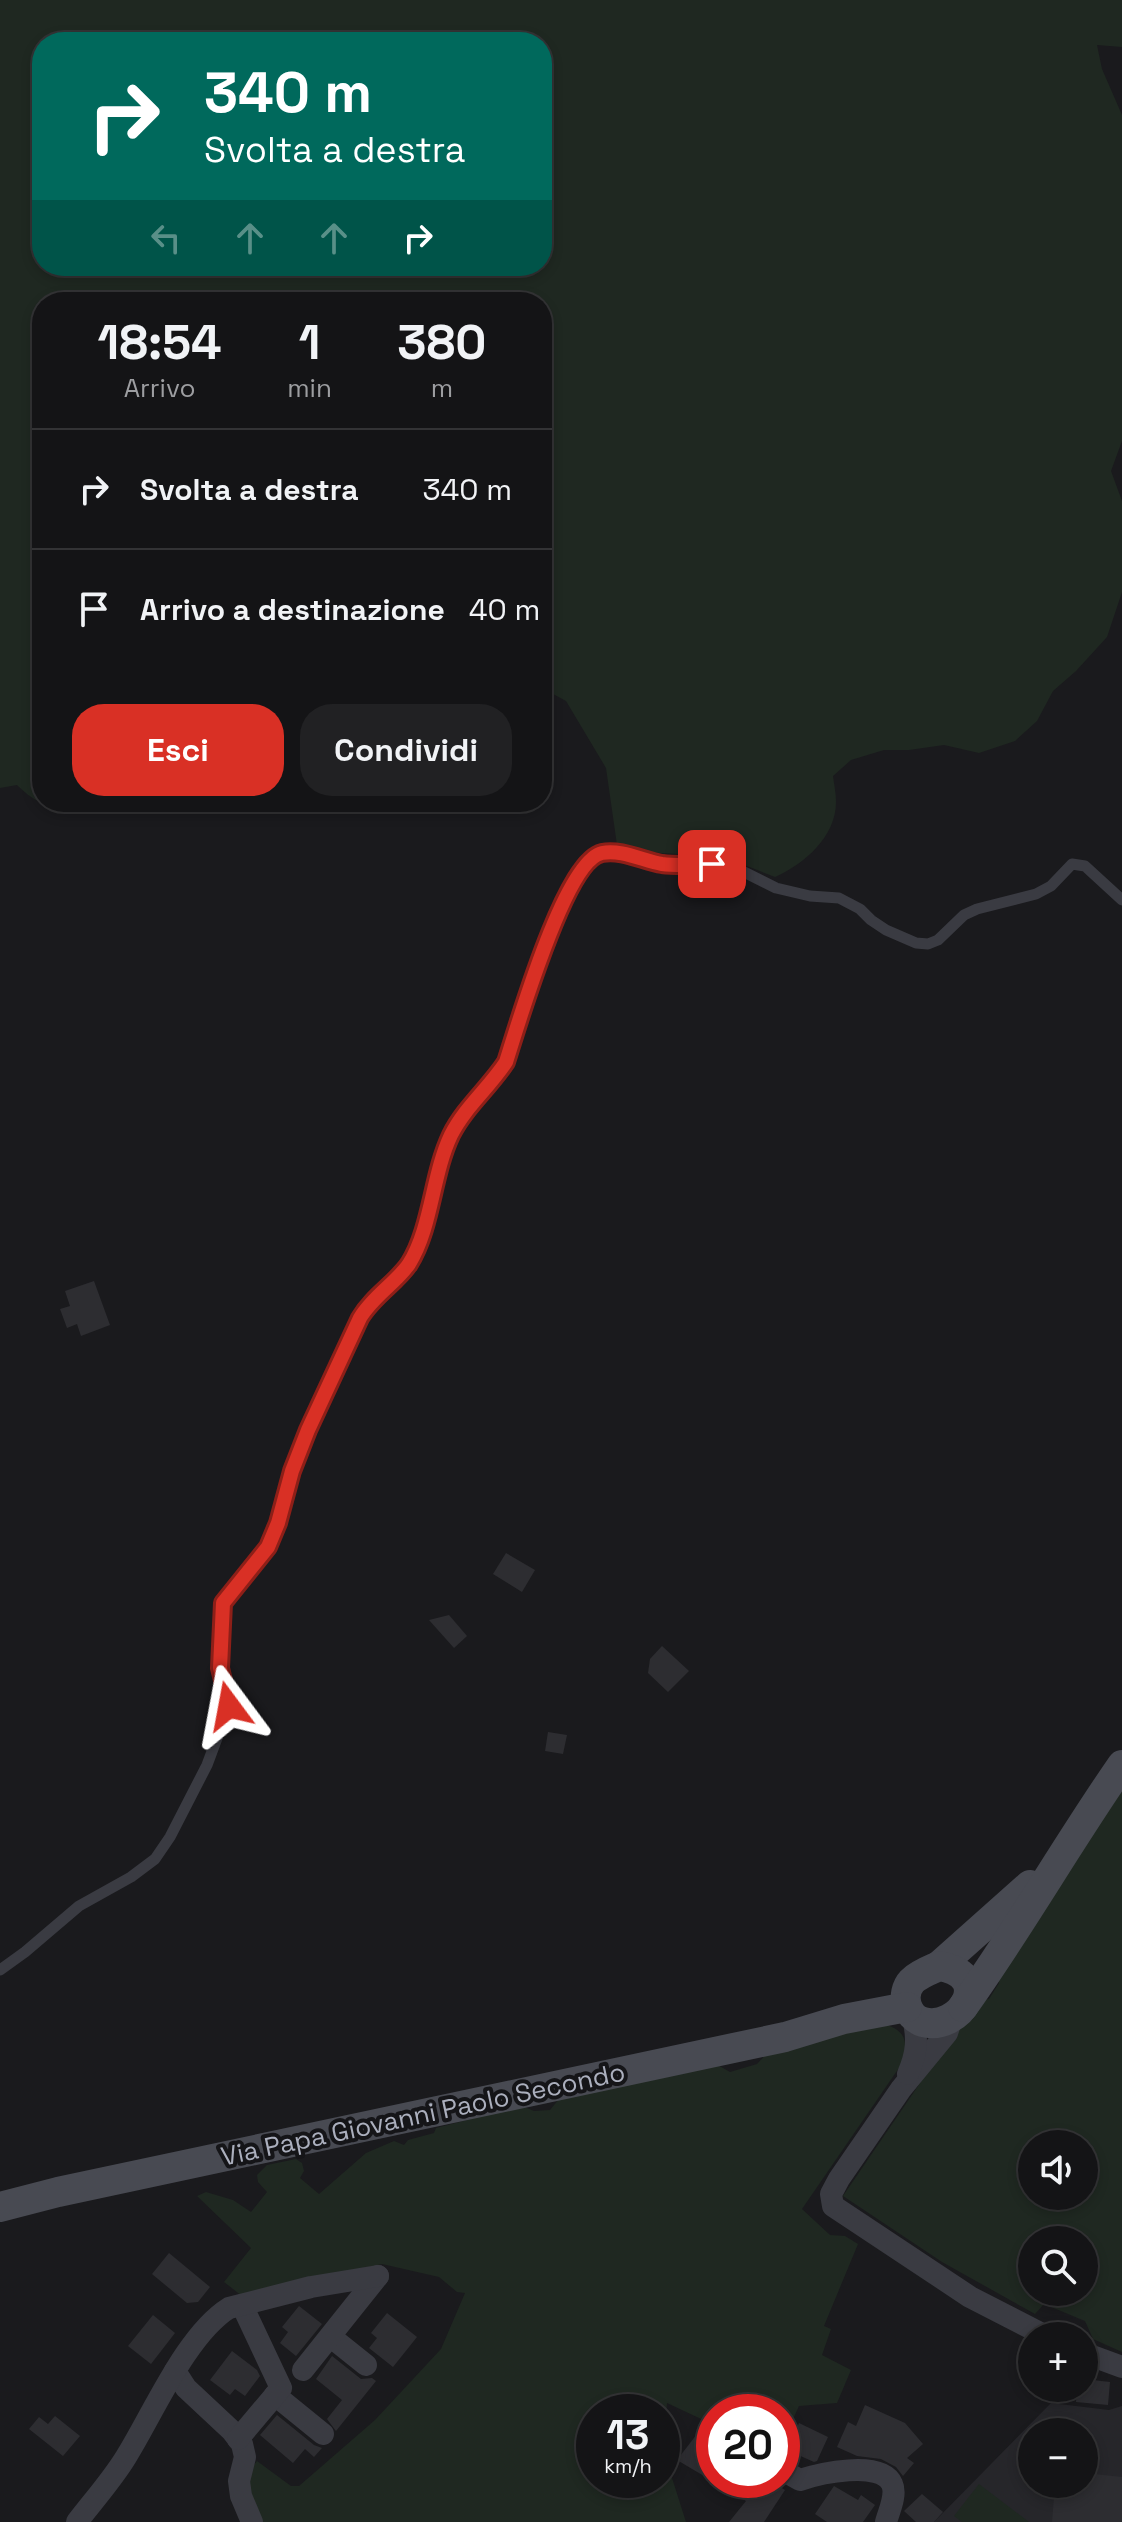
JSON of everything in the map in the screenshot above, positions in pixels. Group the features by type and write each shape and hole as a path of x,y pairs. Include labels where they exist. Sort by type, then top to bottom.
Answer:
{"main road":[{"path":"1078,1829 1026,1890 939,1966 923,1974 910,2002 923,2022 935,2023 957,2013 991,1968 1122,1765"},
{"path":"939,1966 962,1973 968,1982 968,1995 957,2013"},
{"name":"Via Papa Giovanni Paolo Secondo","path":"0,2207 785,2037 910,2002"}],"street":[{"path":"901,2089 915,2058 918,2039 910,2002"},
{"path":"957,2013 947,2033 901,2089 839,2179 831,2194 833,2206 970,2297 1019,2322"},
{"path":"77,2522 125,2458 175,2371 218,2315 229,2308 311,2287 378,2276 303,2370"},
{"path":"238,2439 281,2388 242,2305"},
{"path":"331,2337 366,2365"},
{"path":"1098,2358 1122,2367"},
{"path":"175,2371 186,2388 242,2444 245,2457 239,2481 246,2513 252,2522"},
{"path":"275,2395 323,2434"},
{"path":"800,2480 839,2470 858,2470 887,2478 893,2495 886,2522"}],"lane":[{"path":"0,1970 79,1906 131,1877 155,1859 170,1837 207,1765 229,1706 220,1668 223,1603 268,1547 308,1430 360,1318 369,1303 408,1265 417,1246 451,1135 466,1111 506,1062 540,956 576,878 595,856 605,852 665,864 712,864 738,869 776,888 810,896 839,898 860,909 886,930 916,943 928,944 938,940 964,915 977,909 1036,894 1051,886 1072,864 1085,866 1122,900"}],"shaded area":[{"path":"0,0 1122,0 1122,47 1097,45 1102,69 1122,115 1122,441 1111,471 1122,501 1122,592 1107,637 1053,691 1037,721 1015,741 979,753 944,745 884,750 851,760 833,776 835,815 824,838 797,865 775,877 719,857 651,852 617,845 606,768 566,701 552,693 552,292 32,292 32,797 17,785 0,788"},
{"path":"1122,1791 1122,2352 1098,2341 1098,2322 1085,2322 1049,2306 1098,2306 1098,2226 1018,2226 1018,2304 942,2262 843,2196 976,2001 989,1999 999,1983 996,1971"},
{"path":"875,2021 892,2027 905,2040 901,2065 802,2209 830,2235 845,2236 858,2244 824,2326 831,2329 822,2355 851,2370 837,2403 800,2406 800,2394 696,2394 696,2417 680,2409 680,2394 576,2394 576,2498 678,2498 686,2522 258,2522 246,2474 257,2461 291,2486 299,2486 375,2420 441,2349 465,2293 457,2292 439,2277 382,2264 242,2296 224,2282 251,2248 197,2196 206,2192 233,2200 251,2212 267,2192 258,2182 257,2175 267,2165 296,2159 302,2163 304,2171 300,2178 319,2194 366,2153 394,2141 404,2145 408,2140 434,2133 436,2128 522,2106 534,2111 550,2110 559,2099 716,2064 730,2072 757,2064 769,2051"},
{"path":"1021,2306 1042,2306 1035,2314"},
{"path":"1051,2403 1109,2410 1122,2406 1122,2522 934,2522 1018,2437 1018,2498 1098,2498 1098,2418 1036,2418"},
{"path":"979,2484 1029,2522 962,2522 954,2516"}],"building":[{"path":"94,1281 110,1325 81,1336 77,1324 67,1328 60,1309 70,1306 65,1291"},
{"path":"506,1553 535,1570 522,1592 493,1574"},
{"path":"449,1615 467,1636 454,1648 429,1620"},
{"path":"662,1646 689,1671 668,1692 648,1673 650,1659"},
{"path":"548,1732 567,1735 563,1754 545,1751"},
{"path":"169,2253 210,2287 198,2302 187,2303 152,2274"},
{"path":"299,2306 322,2324 296,2356 280,2343 288,2332 282,2327"},
{"path":"387,2313 417,2337 393,2367 369,2348 377,2338 371,2333"},
{"path":"153,2315 175,2333 151,2364 128,2346"},
{"path":"232,2351 257,2370 260,2376 245,2396 235,2389 230,2395 210,2380"},
{"path":"332,2356 361,2379 372,2378 376,2381 336,2431 327,2419 342,2400 316,2379"},
{"path":"1098,2381 1110,2382 1108,2405 1076,2402 1098,2402"},
{"path":"865,2405 905,2423 923,2444 907,2458 914,2463 903,2476 896,2467 881,2459 857,2456 837,2447 848,2422 856,2426"},
{"path":"277,2415 322,2448 314,2457 305,2449 293,2463 260,2435"},
{"path":"55,2416 80,2436 63,2456 29,2429 39,2417 48,2424"},
{"path":"800,2423 828,2437 814,2462 800,2456"},
{"path":"696,2435 696,2471 680,2462 680,2456"},
{"path":"1098,2474 1122,2477 1122,2522 1052,2522 1054,2498 1098,2498"},
{"path":"834,2486 858,2500 861,2495 875,2505 863,2522 827,2522 815,2514"},
{"path":"922,2494 943,2512 934,2522 916,2522 904,2511"},
{"path":"741,2498 780,2498 764,2522 729,2522 746,2501"}],"route":[{"path":"229,1706 220,1668 223,1603 268,1547 308,1430 360,1318 369,1303 408,1265 417,1246 451,1135 466,1111 506,1062 540,956 576,878 595,856 605,852 665,864 712,864"}]}
